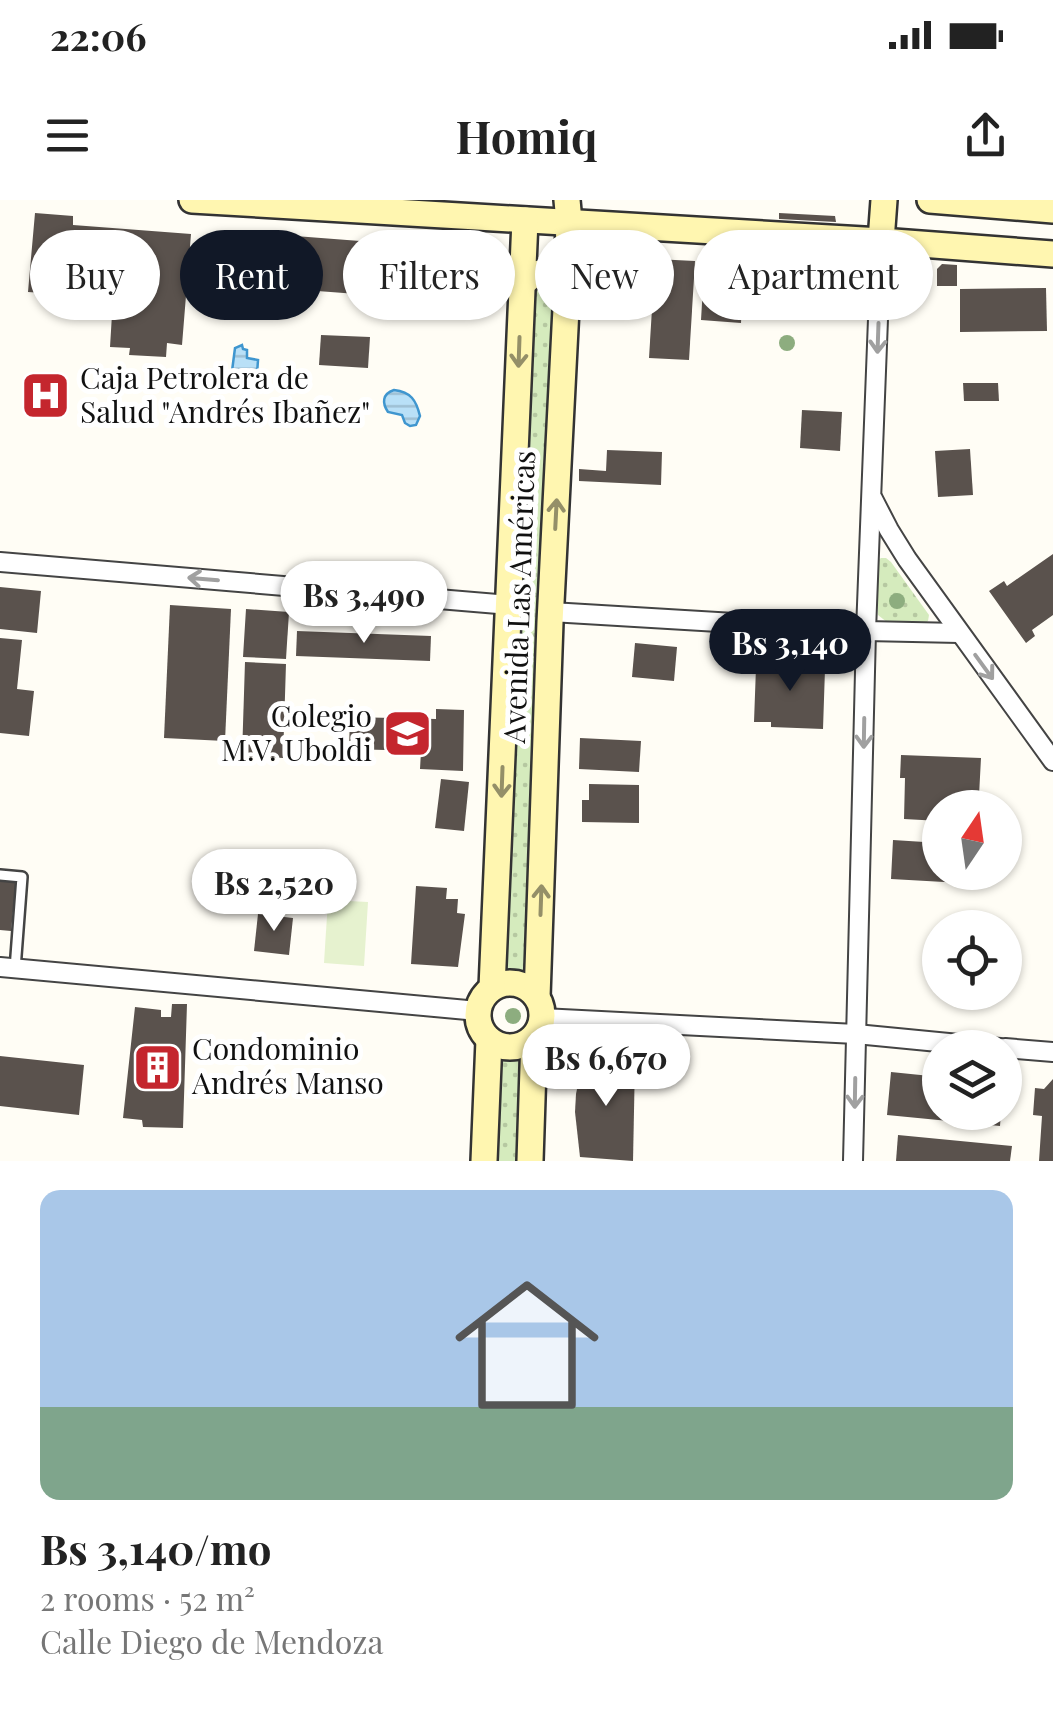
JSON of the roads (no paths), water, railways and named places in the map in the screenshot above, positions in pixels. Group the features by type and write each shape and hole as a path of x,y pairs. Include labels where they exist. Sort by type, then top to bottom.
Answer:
{"street":[{"path":"192,200 525,220 568,211 766,230"},
{"path":"882,230 884,200"},
{"path":"930,200 1053,210"},
{"name":"Avenida Las Américas","path":"492,988 525,220"},
{"path":"933,245 1053,254"},
{"path":"521,286 535,274"},
{"name":"Avenida Las Américas","path":"530,1161 565,320"},
{"path":"853,1161 878,320"},
{"path":"872,498 907,559 1053,761"},
{"path":"0,562 510,605"},
{"path":"551,612 960,633"},
{"path":"8,968 478,1011"},
{"path":"507,982 532,990 538,1017 524,1044 512,1048 498,1046 489,1040 478,1022 480,1002 492,988 507,982"},
{"path":"538,1017 922,1040"},
{"path":"484,1161 489,1040"},
{"path":"1022,1050 1053,1052"}],"lane":[{"path":"0,876 22,877 8,968"}],"water":[{"path":"242,345 247,358 258,360 257,374 232,371 235,348"},
{"path":"394,390 414,401 420,416 416,425 410,426 402,415 388,412 384,399"}],"place":[{"name":"Caja Petrolera de Salud \"Andrés Ibañez\"","path":"45,396"},
{"name":"Colegio M.V. Uboldi","path":"407,734"},
{"name":"Condominio Andrés Manso","path":"157,1067"}]}
